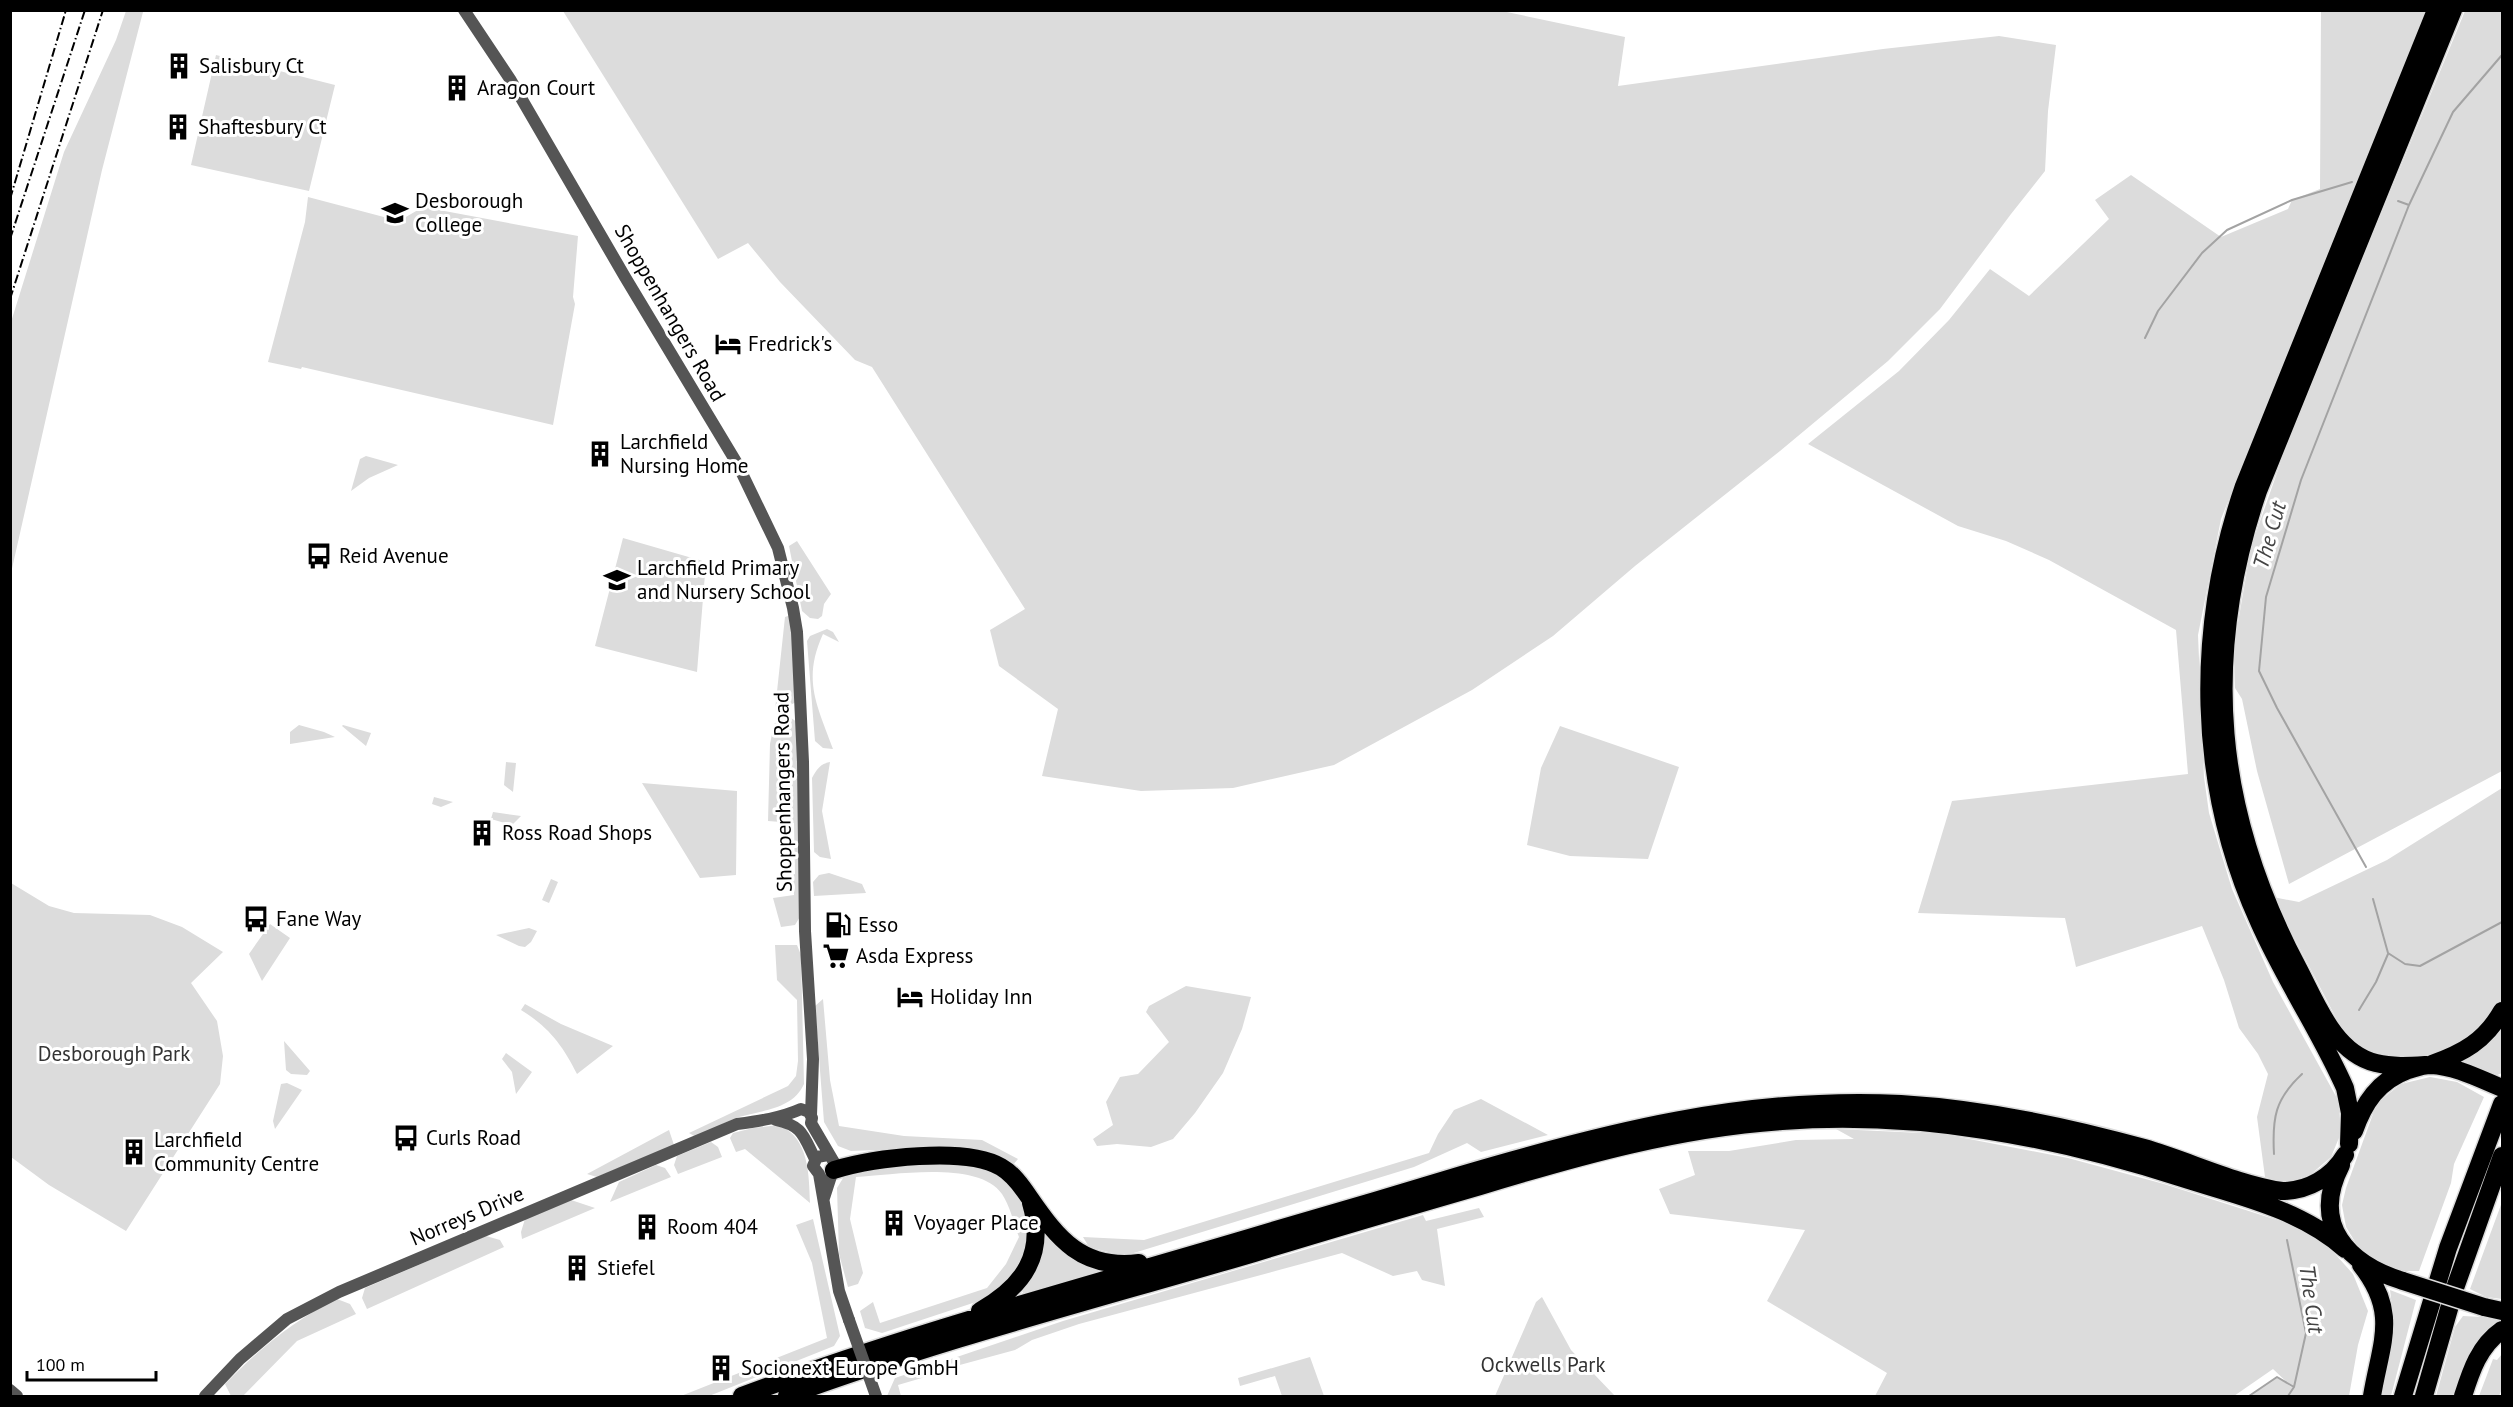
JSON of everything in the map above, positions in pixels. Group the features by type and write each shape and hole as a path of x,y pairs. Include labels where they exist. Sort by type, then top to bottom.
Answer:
{"highway":[{"path":"742,1396 849,1358 1185,1257 1589,1139 1669,1120 1761,1107 1832,1103 1925,1106 1994,1114 2064,1128 2145,1149 2282,1191 2304,1188 2318,1182 2333,1171 2347,1149 2350,1113 2344,1088 2258,921 2227,835 2212,751 2208,698 2210,641 2215,596 2224,551 2244,486 2436,10"},
{"path":"2453,10 2258,491 2244,535 2233,580 2226,626 2223,672 2225,741 2241,831 2263,896 2292,958 2340,1041 2354,1053 2369,1061 2385,1065 2428,1065 2472,1076 2502,1088"},
{"path":"2372,1396 2384,1333 2384,1307 2374,1283 2349,1253 2333,1226 2330,1198 2334,1181 2362,1111 2376,1090 2396,1075 2428,1065 2474,1045 2490,1030 2502,1011"},
{"path":"2403,1396 2448,1248 2502,1104"},
{"path":"794,1394 932,1349 1557,1163 1667,1136 1780,1121 1848,1118 1917,1121 1985,1129 2052,1142 2140,1165 2293,1215 2314,1225 2373,1270 2502,1311"},
{"path":"826,1165 942,1156 972,1157 992,1162 1008,1172 1058,1235 1071,1248 1087,1258 1117,1265 1185,1257"},
{"path":"2424,1396 2455,1288 2502,1156"},
{"path":"950,1327 1004,1296 1013,1288 1026,1269 1036,1239 1035,1221 1028,1196"},
{"path":"2463,1396 2477,1358 2490,1340 2502,1329"}],"street":[{"name":"Shoppenhangers Road","path":"465,10 510,79 625,278 738,465 778,548 794,608 797,632 803,762 805,931 814,1084 802,1119"},
{"name":"Norreys Drive","path":"205,1396 240,1359 287,1319 339,1292 737,1124 771,1119 802,1119"},
{"path":"802,1119 826,1165 824,1198 839,1291 876,1396"},
{"path":"10,1390 17,1396"}],"green space":[{"path":"126,11 143,12 102,170 11,573 11,322 64,152 116,40"},
{"path":"563,11 1502,11 1625,37 1618,86 1883,49 1999,36 2056,45 2048,111 2045,171 1940,309 1888,361 1780,451 1635,566 1553,636 1472,690 1334,765 1233,788 1141,791 1042,776 1058,709 999,666 990,630 1025,609 872,367 855,360 780,282 748,243 718,259"},
{"path":"2321,11 2425,11 2221,519 2198,635 2204,777 2209,813 2232,889 2273,982 2338,1100 2341,1133 2331,1157 2310,1175 2285,1183 2265,1177 2257,1117 2268,1074 2258,1054 2239,1028 2224,980 2202,926 2076,967 2065,918 1918,913 1952,801 2188,774 2176,630 2049,560 2006,541 1958,526 1808,444 1899,371 1949,320 1990,269 2029,296 2109,219 2095,200 2131,175 2221,237 2288,209 2292,200 2320,189"},
{"path":"2465,11 2502,11 2502,771 2289,884 2257,771 2242,699 2235,688 2234,646 2251,547 2292,430"},
{"path":"216,55 335,85 309,191 191,165"},
{"path":"308,197 399,221 423,207 578,236 573,297 575,304 553,425 302,367 301,369 268,362 305,222"},
{"path":"366,456 398,465 369,478 351,491 360,459"},
{"path":"623,538 706,562 697,672 595,646"},
{"path":"797,541 831,594 824,604 822,616 818,619 810,618 802,611 789,546"},
{"path":"785,617 792,617 797,701 775,710"},
{"path":"827,629 833,632 839,642 823,634 813,665 813,679 817,705 833,749 823,748 815,741 807,641 810,636"},
{"path":"791,718 797,722 801,915 795,925 781,927 773,898 794,895 792,875 795,874 794,823 768,821 770,744 774,724 781,719"},
{"path":"299,725 335,737 290,744 290,732"},
{"path":"342,726 371,733 366,746"},
{"path":"1560,726 1679,767 1648,859 1570,856 1527,845 1541,768"},
{"path":"506,762 516,763 513,792 504,785"},
{"path":"830,762 822,811 831,859 820,857 814,852 812,778 819,767"},
{"path":"642,783 737,791 736,875 700,878"},
{"path":"2502,788 2502,1000 2475,1036 2462,1046 2422,1056 2381,1055 2364,1051 2347,1039 2273,897 2299,902 2387,860"},
{"path":"434,797 453,802 441,807 432,804"},
{"path":"493,812 521,816 512,825 491,819"},
{"path":"829,873 862,884 866,893 814,896 813,882 819,875"},
{"path":"551,879 558,882 549,903 542,900"},
{"name":"Desborough Park","path":"11,883 49,906 74,913 150,915 182,927 223,952 191,983 217,1021 223,1056 220,1084 126,1231 49,1185 11,1157"},
{"path":"270,924 290,938 262,981 249,954"},
{"path":"529,928 537,931 525,947 496,935"},
{"path":"775,945 797,945 801,955 804,1084 793,1099 785,1104 733,1119 696,1137 689,1133 788,1086 796,1076 798,1061 797,1000 777,980"},
{"path":"1186,986 1251,997 1242,1029 1223,1073 1195,1113 1173,1139 1151,1147 1117,1144 1097,1146 1093,1139 1113,1125 1106,1102 1120,1077 1138,1074 1169,1042 1146,1012 1149,1006"},
{"path":"823,999 830,1080 839,1126 904,1136 982,1140 1018,1159 1012,1166 981,1152 951,1147 851,1151 838,1146 824,1122 815,1006"},
{"path":"525,1004 561,1024 613,1046 577,1074 554,1038 540,1023 521,1010"},
{"path":"2502,1022 2502,1073 2495,1076 2453,1063"},
{"path":"284,1041 310,1071 307,1075 291,1074 286,1070"},
{"path":"506,1053 532,1072 516,1094 512,1072 502,1059"},
{"path":"2430,1077 2457,1082 2484,1097 2454,1164 2451,1183 2419,1271 2403,1271 2378,1264 2360,1250 2346,1227 2342,1205 2377,1103 2401,1084"},
{"path":"287,1083 302,1090 275,1129 273,1121 281,1084"},
{"path":"1481,1099 1548,1135 1481,1152 1467,1143 1414,1167 1124,1256 1089,1247 1083,1237 1144,1240 1429,1153 1454,1110"},
{"path":"779,1125 789,1131 802,1148 808,1169 810,1203 745,1149 736,1152 730,1138 733,1133"},
{"path":"1836,1129 1943,1134 2068,1158 2164,1184 2293,1225 2316,1236 2353,1274 2368,1311 2358,1345 2349,1396 2249,1396 2277,1377 2293,1388 2273,1369 2234,1396 1875,1396 1887,1373 1767,1301 1805,1230 1670,1214 1659,1189 1695,1175 1688,1151 1729,1151 1796,1140 1854,1139"},
{"path":"669,1130 674,1145 597,1177 587,1174"},
{"path":"711,1142 718,1147 722,1157 678,1174 674,1165 677,1156"},
{"path":"957,1163 987,1169 1010,1185 1025,1208 1030,1236 1022,1262 1007,1281 982,1300 882,1333 865,1328 860,1311 873,1302 880,1323 987,1288 1006,1264 1019,1237 1010,1209 1002,1194 991,1183 975,1177 934,1172 856,1177 850,1219 863,1273 858,1284 848,1287 839,1254 837,1188 848,1170"},
{"path":"656,1165 665,1168 671,1177 610,1202 619,1182"},
{"path":"571,1200 595,1208 522,1239 521,1232 525,1219"},
{"path":"2502,1202 2502,1299 2486,1297 2470,1289"},
{"path":"1479,1208 1484,1217 1437,1229 1445,1286 1422,1280 1417,1271 1393,1276 1342,1253 1079,1324 1032,1340 1015,1350 945,1369 898,1385 901,1396 887,1396 895,1378 1063,1321 1423,1215 1426,1221"},
{"path":"813,1219 840,1336 834,1346 709,1396 681,1396 827,1338 812,1263 796,1225"},
{"path":"1040,1229 1114,1269 1024,1296 1021,1288"},
{"path":"486,1236 500,1240 504,1247 367,1309 362,1298 365,1288"},
{"path":"2390,1290 2416,1300 2391,1396 2381,1396 2394,1322"},
{"name":"Ockwells Park","path":"1542,1297 1571,1350 1615,1396 1495,1396 1536,1302"},
{"path":"337,1299 350,1304 356,1314 297,1341 243,1396 231,1396 225,1384 251,1359 306,1316"},
{"path":"2463,1316 2502,1318 2502,1322 2456,1396 2436,1396 2455,1327"},
{"path":"2502,1354 2502,1389 2499,1396 2479,1396 2493,1359 2497,1360"},
{"path":"1310,1357 1324,1396 1282,1396 1275,1376 1240,1386 1238,1378"}],"waterway":[{"name":"The Cut","path":"2366,867 2277,708 2259,671 2266,597 2301,480 2409,205 2453,112 2502,55"},
{"path":"2145,338 2158,311 2202,253 2227,230 2292,200 2352,182"},
{"name":"The Cut","path":"2398,201 2409,205"},
{"name":"The Cut","path":"2373,899 2388,953"},
{"path":"2388,953 2405,964 2420,966 2502,922"},
{"path":"2359,1010 2376,982 2388,954"},
{"path":"2274,1154 2277,1110 2286,1092 2302,1074"},
{"name":"The Cut","path":"2287,1240 2306,1333 2294,1387 2288,1396"},
{"path":"2249,1396 2277,1377 2294,1387"}],"railway":[{"path":"10,199 66,10"},
{"path":"10,239 85,10"},
{"path":"10,299 103,10"}],"place":[{"name":"Salisbury Ct","path":"179,66"},
{"name":"Aragon Court","path":"457,88"},
{"name":"Shaftesbury Ct","path":"178,127"},
{"name":"Desborough College","path":"395,213"},
{"name":"Fredrick's","path":"728,344"},
{"name":"Larchfield Nursing Home","path":"600,454"},
{"name":"Reid Avenue","path":"319,556"},
{"name":"Larchfield Primary and Nursery School","path":"617,580"},
{"name":"Ross Road Shops","path":"482,833"},
{"name":"Fane Way","path":"256,919"},
{"name":"Esso","path":"838,925"},
{"name":"Asda Express","path":"836,956"},
{"name":"Holiday Inn","path":"910,997"},
{"name":"Curls Road","path":"406,1138"},
{"name":"Larchfield Community Centre","path":"134,1152"},
{"name":"Voyager Place","path":"894,1223"},
{"name":"Room 404","path":"647,1227"},
{"name":"Stiefel","path":"577,1268"},
{"name":"Socionext Europe GmbH","path":"721,1368"}]}
